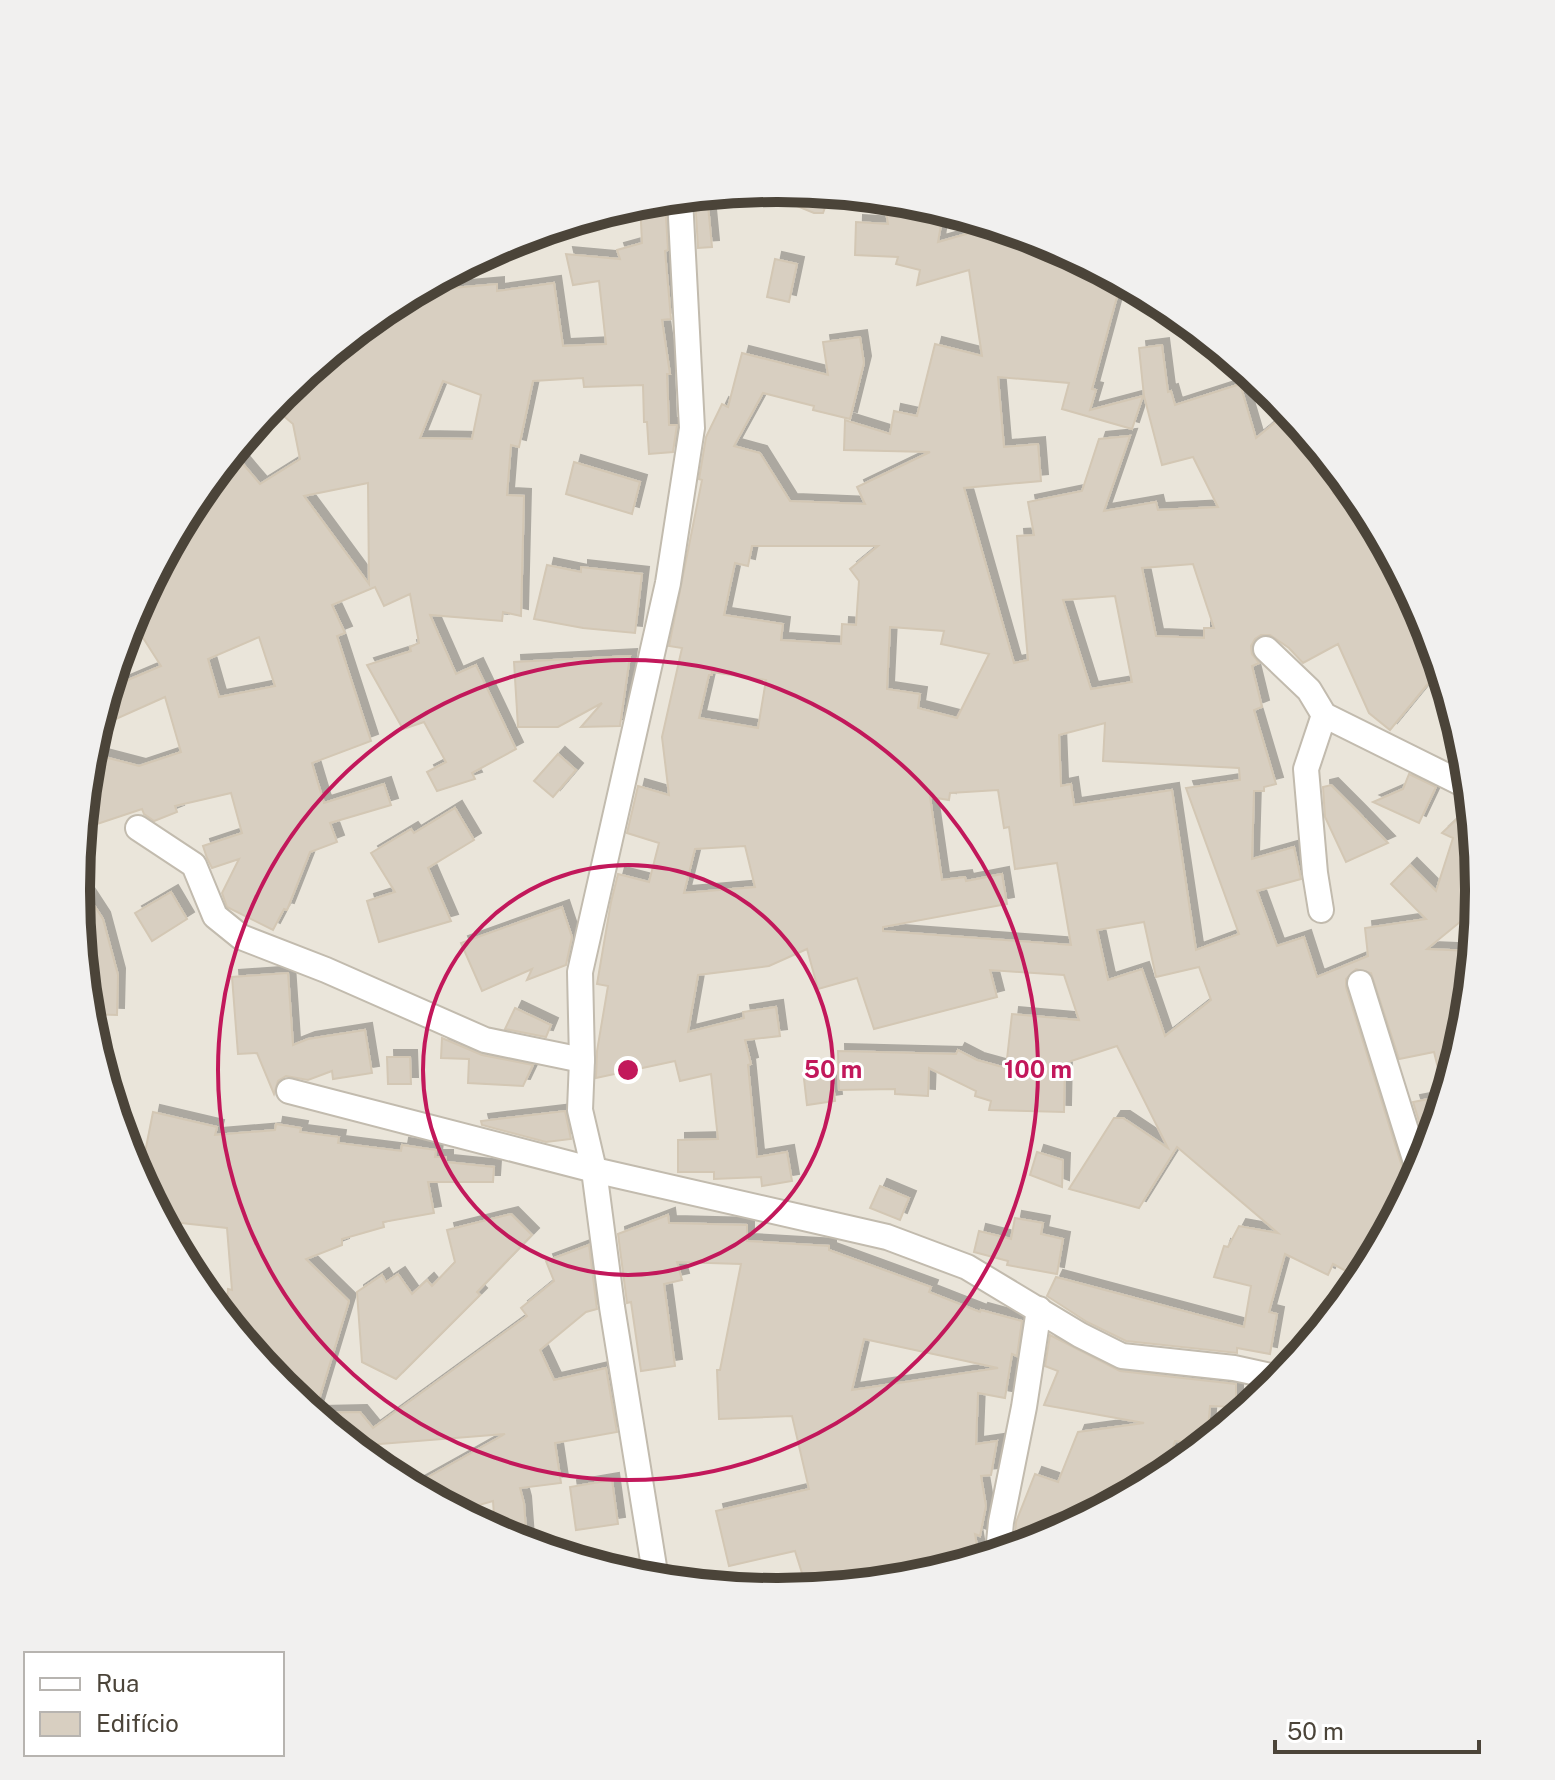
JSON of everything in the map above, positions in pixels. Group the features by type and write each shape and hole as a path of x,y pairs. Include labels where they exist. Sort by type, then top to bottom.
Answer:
{"street":[{"path":"654,1566 612,1307 594,1170 580,1110 580,972 668,583 692,428 681,209"},
{"path":"1266,649 1309,690 1324,715 1456,780"},
{"path":"1321,910 1306,769 1324,715"},
{"path":"138,828 194,865 215,916 241,937 326,970 485,1040 582,1060"},
{"path":"1360,983 1413,1153"},
{"path":"289,1091 594,1170 887,1237 967,1267 1080,1335 1122,1356 1234,1368 1265,1375"},
{"path":"999,1541 1039,1309"}],"shaded area":[{"path":"778,202 822,204 867,208 955,226 998,239 1082,273 1159,318 1196,345 1231,373 1294,437 1323,471 1373,546 1413,627 1429,669 1442,712 1459,800 1464,845 1464,935 1452,1024 1442,1068 1413,1153 1394,1194 1373,1234 1323,1309 1264,1376 1231,1407 1159,1462 1121,1485 1082,1507 998,1541 955,1554 867,1572 778,1578 733,1576 688,1572 600,1554 557,1541 473,1507 396,1462 359,1435 324,1407 261,1343 232,1309 182,1234 142,1153 126,1111 113,1068 96,980 91,935 91,845 103,756 113,712 142,627 161,586 182,546 232,471 291,404 324,373 396,318 434,295 473,273 557,239 600,226 688,208"}],"building":[{"path":"788,202 826,204 823,213 814,213"},
{"path":"708,206 712,247 698,248 696,207"},
{"path":"886,211 941,223 938,242 974,232 1041,255 1045,261 1055,261 1082,273 1091,278 1091,282 1097,281 1118,293 1092,389 1096,390 1090,410 1143,396 1132,429 1062,409 1069,383 998,377 1004,447 1038,444 1041,481 964,488 1014,663 1028,660 1017,536 1034,535 1028,502 1082,491 1099,439 1130,436 1104,511 1156,502 1158,510 1218,507 1193,457 1162,465 1144,396 1139,348 1162,345 1168,392 1171,391 1175,405 1240,384 1256,438 1278,420 1323,471 1335,488 1333,493 1343,500 1373,546 1413,627 1429,669 1432,679 1390,730 1369,713 1338,644 1303,663 1270,635 1261,635 1251,646 1252,654 1259,663 1252,666 1262,707 1254,710 1276,784 1264,787 1264,791 1254,791 1252,859 1294,847 1301,879 1257,891 1277,946 1304,937 1317,977 1368,956 1365,928 1426,919 1391,884 1410,865 1436,891 1453,838 1442,833 1460,813 1464,845 1464,918 1427,949 1462,951 1452,1024 1440,1075 1434,1052 1399,1059 1371,973 1356,969 1346,979 1404,1173 1373,1234 1349,1272 1333,1264 1328,1275 1285,1254 1269,1312 1277,1314 1270,1354 1237,1348 1237,1353 1126,1341 1087,1322 1047,1296 1056,1277 1244,1327 1251,1286 1214,1277 1224,1246 1228,1247 1239,1226 1278,1233 1177,1147 1139,1208 1069,1189 1114,1118 1123,1118 1168,1148 1117,1046 1065,1063 1064,1112 989,1110 991,1101 975,1096 976,1091 929,1068 928,1096 895,1094 895,1089 839,1090 838,1051 956,1054 958,1050 977,1060 1006,1068 1012,1014 1079,1020 1064,975 990,970 997,997 874,1029 857,978 818,989 807,949 769,966 698,975 688,1032 744,1018 743,1012 776,1007 780,1036 745,1040 751,1064 748,1065 757,1157 787,1152 792,1181 762,1186 761,1177 714,1179 714,1172 678,1172 678,1140 718,1139 711,1074 680,1081 675,1061 596,1078 597,1051 608,986 597,984 611,902 618,874 649,882 659,843 627,833 638,786 669,795 662,737 682,648 669,646 702,480 699,479 706,437 722,404 728,407 742,353 828,375 823,342 860,337 864,363 850,419 763,393 734,446 760,453 790,501 865,504 857,487 930,452 844,450 845,420 890,434 894,411 917,416 935,344 982,356 969,270 917,285 920,270 896,264 898,257 855,255 856,222 888,224","holes":["752,546 878,546 850,569 859,581 856,625 842,624 841,644 781,640 783,624 724,615 735,563 748,566","1193,564 1214,628 1204,628 1204,638 1156,636 1142,568","1115,596 1132,682 1091,689 1063,600","890,627 944,631 941,644 989,654 957,718 918,708 920,694 887,689","712,672 766,680 758,728 699,718 709,675","1105,723 1103,761 1239,768 1240,780 1186,788 1239,934 1196,950 1172,790 1074,805 1071,784 1061,786 1059,735","998,790 1004,828 1009,827 1015,869 1057,863 1071,945 883,931 883,927 1007,904 1002,874 966,881 965,877 942,880 930,797 949,800 950,793","745,846 755,887 684,893 695,849","1144,922 1156,977 1199,967 1211,1000 1165,1036 1142,969 1108,980 1097,930"]},
{"path":"666,212 668,250 665,251 671,319 662,320 670,374 667,374 669,425 677,425 673,452 649,454 643,385 584,387 583,378 533,381 519,447 511,445 507,495 524,496 521,616 503,612 502,621 430,615 456,674 476,665 516,749 472,773 475,779 437,791 427,772 446,762 424,722 403,729 367,665 411,651 410,647 419,643 410,594 384,606 375,587 332,605 345,633 337,636 371,741 312,763 324,803 384,784 391,805 330,823 337,842 310,852 287,910 284,909 273,930 227,907 222,893 239,859 212,868 203,846 242,833 231,793 175,806 177,812 154,821 142,809 93,825 103,757 139,766 181,752 165,697 111,721 122,683 161,666 140,633 182,546 232,471 241,461 260,484 300,459 293,424 282,414 291,404 359,345 445,289 497,284 497,291 554,283 563,346 606,344 599,281 573,285 566,254 620,259 617,250 642,243 641,217","holes":["443,381 481,395 472,439 420,438","368,483 369,584 304,496","259,637 275,686 219,697 208,659"]},
{"path":"775,259 797,264 789,302 767,297"},
{"path":"574,462 640,482 632,514 566,494"},
{"path":"547,565 581,572 581,567 642,574 635,633 534,619"},
{"path":"630,656 620,726 581,727 602,703 558,727 518,727 514,662"},
{"path":"558,754 576,770 553,797 534,781"},
{"path":"1409,774 1436,787 1419,823 1373,802 1403,789"},
{"path":"1331,785 1388,843 1346,862 1325,817 1323,787"},
{"path":"455,808 474,840 428,868 451,921 379,942 367,901 395,892 371,853 411,829 414,833"},
{"path":"171,892 187,919 152,941 135,913"},
{"path":"90,899 103,919 118,975 117,1015 101,1014 91,935"},
{"path":"562,907 572,937 566,965 527,980 532,969 482,991 461,943"},
{"path":"288,973 293,1045 308,1039 365,1030 372,1073 333,1079 332,1071 308,1080 286,1076 278,1081 274,1094 257,1053 238,1054 232,977"},
{"path":"515,1008 551,1025 546,1037 505,1029"},
{"path":"442,1038 482,1055 533,1065 523,1086 468,1083 469,1059 441,1058"},
{"path":"387,1057 410,1057 411,1084 388,1084"},
{"path":"832,1075 835,1101 807,1105 804,1079"},
{"path":"1433,1098 1422,1130 1413,1102"},
{"path":"565,1111 571,1139 546,1142 482,1125 481,1121"},
{"path":"153,1112 217,1127 215,1135 275,1130 276,1124 301,1128 300,1132 339,1137 338,1143 401,1151 402,1145 436,1150 435,1157 446,1157 446,1162 494,1167 493,1182 428,1182 434,1213 383,1222 384,1227 342,1239 342,1245 306,1259 349,1301 318,1402 291,1376 227,1302 228,1289 232,1290 227,1228 176,1222 144,1157"},
{"path":"1037,1152 1063,1160 1062,1187 1030,1175"},
{"path":"880,1186 909,1198 900,1220 870,1208"},
{"path":"511,1214 532,1235 477,1292 480,1295 396,1379 362,1362 357,1292 382,1275 386,1282 398,1274 412,1294 427,1280 432,1286 455,1262 447,1230"},
{"path":"668,1215 669,1223 747,1225 747,1241 829,1246 829,1250 931,1287 929,1292 980,1312 1022,1321 1017,1356 1012,1354 1005,1398 978,1393 976,1444 997,1441 991,1475 981,1476 986,1506 980,1536 975,1534 977,1547 912,1564 822,1576 803,1577 795,1551 729,1566 716,1511 809,1489 792,1416 719,1419 717,1370 720,1370 741,1264 677,1262 682,1280 664,1284 675,1366 641,1371 631,1302 627,1303 618,1234","holes":["864,1339 998,1368 852,1390"]},
{"path":"1015,1218 1043,1223 1041,1234 1063,1239 1057,1274 1007,1265 1008,1261 974,1252 979,1231 1011,1239"},
{"path":"589,1245 597,1309 586,1312 540,1350 554,1380 606,1368 617,1432 555,1443 561,1483 520,1488 526,1529 494,1516 493,1501 473,1507 424,1479 505,1434 372,1445 331,1413 360,1412 373,1428 527,1316 521,1308 554,1281 546,1261"},
{"path":"1050,1335 1120,1371 1236,1384 1236,1402 1231,1407 1210,1406 1208,1425 1187,1442 1175,1441 1172,1453 1121,1485 1082,1507 1015,1535 1016,1522 1035,1474 1058,1482 1078,1432 1144,1423 1044,1405 1058,1371 1045,1366"},
{"path":"612,1480 618,1524 576,1530 570,1487"}]}
